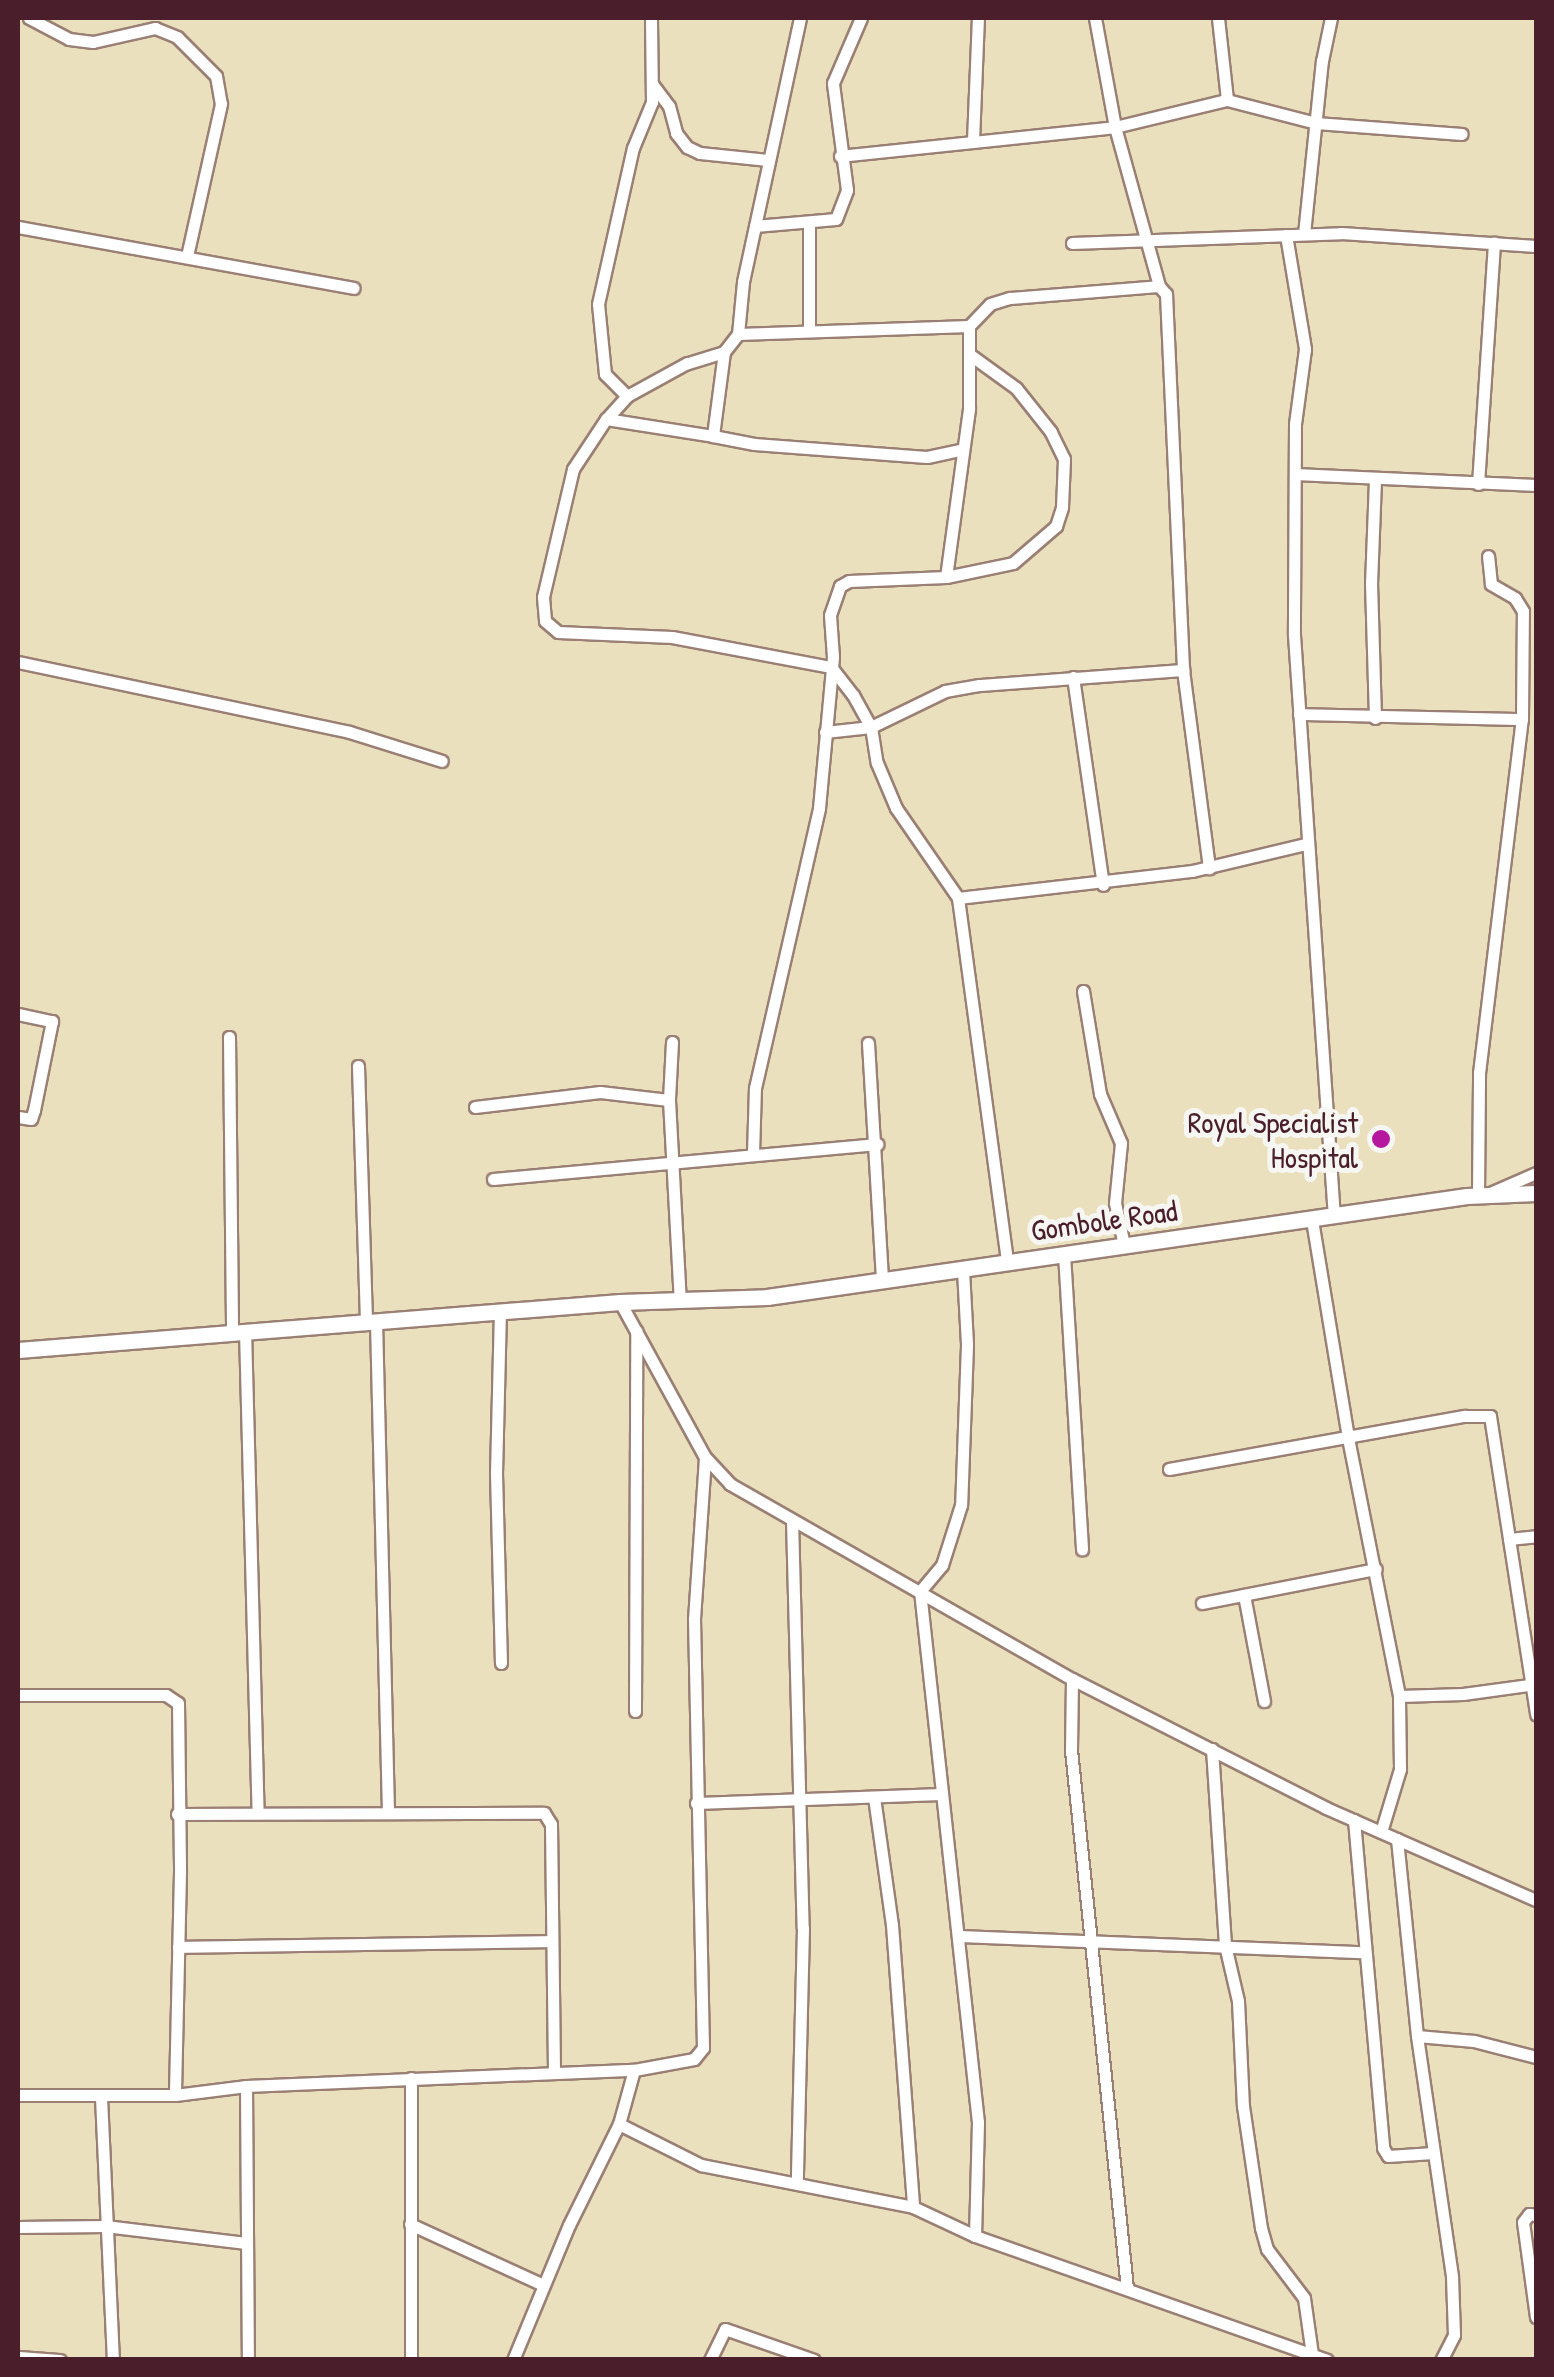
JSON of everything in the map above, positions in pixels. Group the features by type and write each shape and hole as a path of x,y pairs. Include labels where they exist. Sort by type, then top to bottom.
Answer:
{"street":[{"path":"29,18 69,38 94,42 154,28 178,37 216,76 221,104 187,256"},
{"path":"626,396 605,374 598,304 633,148 652,102 651,18"},
{"path":"713,436 724,352 738,334 755,226 800,18"},
{"path":"755,226 809,225 836,219 847,190 833,83 861,18"},
{"path":"973,141 978,18"},
{"path":"1095,18 1115,127 1159,286 1166,294 1183,670 1209,868"},
{"path":"1218,18 1226,100"},
{"path":"1304,234 1331,18"},
{"path":"654,85 669,106 676,134 687,147 700,153 768,160"},
{"path":"840,156 1115,127 1226,100 1316,123 1462,134"},
{"path":"809,225 809,330"},
{"path":"18,227 354,288"},
{"path":"1072,242 1304,234 1536,246"},
{"path":"1286,236 1305,349 1295,474 1294,636 1305,844 1334,1217"},
{"path":"1478,484 1494,244"},
{"path":"946,577 969,408 970,326 990,304 1010,298 1159,286"},
{"path":"738,334 970,326"},
{"path":"724,352 687,363 626,396 573,469 544,597 549,627 558,632 672,637 832,667 871,727 877,764 896,808 958,898 1007,1262"},
{"path":"753,1154 755,1088 819,808 832,667 830,616 840,586 849,581 946,577 1013,563 1056,526 1062,507 1064,459 1051,432 1016,388 969,354"},
{"path":"606,419 754,444 926,457 962,450"},
{"path":"1295,474 1536,485"},
{"path":"1375,480 1371,583 1375,718"},
{"path":"1488,556 1491,584 1515,598 1523,611 1522,718 1479,1072 1482,1195 1536,1173"},
{"path":"18,662 349,732 442,761"},
{"path":"824,732 871,727 946,691 1183,670"},
{"path":"1072,677 1103,885"},
{"path":"1299,714 1522,718"},
{"path":"958,898 1103,885 1209,868 1305,844"},
{"path":"1082,991 1100,1094 1121,1143 1115,1203 1124,1245"},
{"path":"18,1014 52,1021 34,1110 30,1120 18,1118"},
{"path":"229,1038 258,1813"},
{"path":"672,1042 669,1100 680,1301"},
{"path":"868,1043 882,1278"},
{"path":"358,1066 388,1812"},
{"path":"475,1107 600,1092 669,1100"},
{"path":"493,1179 877,1144"},
{"name":"Gombole Road","path":"18,1350 500,1310 767,1296 1482,1195 1536,1193"},
{"path":"1312,1220 1348,1438 1398,1696 1400,1769 1381,1832"},
{"path":"1064,1254 1082,1549"},
{"path":"963,1270 966,1345 961,1505 942,1566 920,1591 978,2122 975,2236"},
{"path":"620,1302 705,1457 730,1484 1072,1679 1354,1820 1536,1900"},
{"path":"500,1310 496,1474 501,1663"},
{"path":"635,1711 636,1326"},
{"path":"1168,1468 1465,1416 1490,1416 1536,1714"},
{"path":"18,2095 174,2095 246,2086 634,2070 694,2058 704,2048 694,1618 705,1457"},
{"path":"792,1520 801,1802 797,2181"},
{"path":"1510,1540 1536,1536"},
{"path":"1202,1603 1376,1569"},
{"path":"1244,1595 1264,1701"},
{"path":"1072,1679 1070,1750 1127,2288"},
{"path":"1398,1696 1463,1694 1530,1685"},
{"path":"18,1695 166,1695 178,1703 174,2095"},
{"path":"1212,1748 1225,1946 1238,2001 1243,2106 1261,2228 1267,2250 1304,2298 1312,2354"},
{"path":"696,1803 942,1794"},
{"path":"874,1797 892,1925 913,2207"},
{"path":"178,1814 544,1813 550,1824 554,2071"},
{"path":"1354,1820 1384,2154 1433,2154"},
{"path":"1398,1839 1417,2036 1455,2323 1441,2360"},
{"path":"959,1936 1363,1952"},
{"path":"178,1947 551,1941"},
{"path":"1417,2036 1474,2042 1536,2057"},
{"path":"514,2360 543,2285 618,2124 634,2070"},
{"path":"411,2078 411,2360"},
{"path":"246,2086 248,2360"},
{"path":"101,2097 113,2360"},
{"path":"618,2124 701,2165 797,2181 880,2204 913,2207 975,2236 1327,2360"},
{"path":"1536,2214 1529,2214 1524,2222 1536,2317"},
{"path":"410,2224 543,2285"},
{"path":"18,2228 105,2226 246,2243"},
{"path":"710,2360 725,2329 814,2360"},
{"path":"18,2358 60,2360"}],"place":[{"name":"Royal Specialist Hospital","path":"1381,1139"}]}
